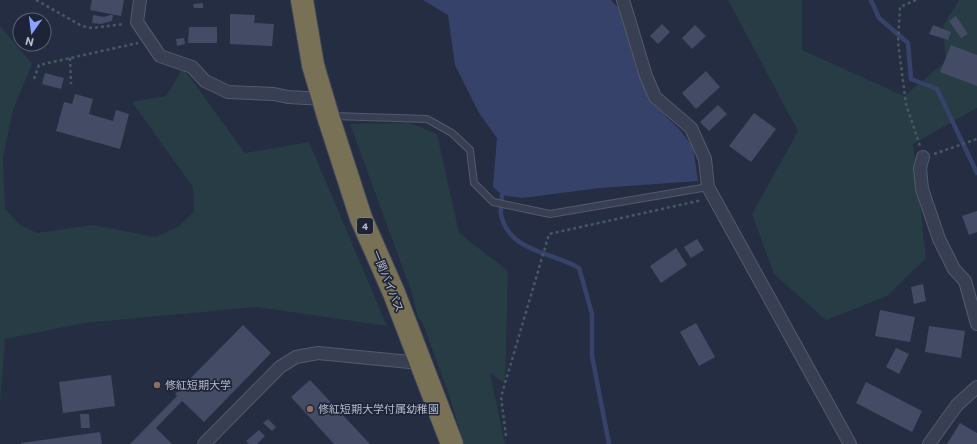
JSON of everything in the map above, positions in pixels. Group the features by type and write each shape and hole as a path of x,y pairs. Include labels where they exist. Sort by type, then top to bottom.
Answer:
{"highway":[{"name":"一関バイパス","path":"302,0 313,65 325,108 361,218 394,293 452,444"}],"street":[{"path":"140,0 137,22 160,56 192,67 205,82 228,92 274,94 325,108"},
{"path":"623,0 646,76 655,97 691,128 705,159 708,187 850,444"},
{"path":"923,157 920,168 922,189 939,239 954,269 965,281 977,324"},
{"path":"204,444 280,367 296,357 318,353 420,363"},
{"path":"929,444 957,405 977,387"}],"lane":[{"path":"325,108 427,120 452,134 470,150 474,183 493,202 550,214 692,191 708,187"}],"path":[{"path":"36,0 82,26 92,28 137,22"},
{"path":"916,0 900,7 898,42 906,104 923,157 977,139"},
{"path":"34,79 39,65 150,41"},
{"path":"70,58 71,84"},
{"path":"506,436 501,397 549,234 698,201 708,187"}],"shaded area":[{"path":"728,0 802,0 802,50 904,96 946,61 943,26 959,0 977,0 977,108 913,144 926,258 887,296 826,320 774,274 752,214 798,131"},
{"path":"0,26 12,40 12,52 22,52 32,64 13,110 3,158 5,209 20,225 37,233 93,225 155,237 178,227 194,212 193,187 132,102 166,96 183,68 245,153 309,142 387,326 257,307 84,323 5,339 0,404"},
{"path":"410,123 437,134 459,233 508,271 505,384 490,373 505,444 464,444 450,398 422,321 418,318 413,296 350,124"}],"water":[{"path":"423,0 611,0 624,14 648,99 680,130 693,147 698,181 600,188 522,198 502,195 493,187 497,138 479,113 455,65 448,15"}],"building":[{"path":"92,0 124,0 121,16 90,10"},
{"path":"203,3 203,8 194,8 193,4"},
{"path":"230,14 255,15 254,23 274,24 272,46 230,44"},
{"path":"93,15 104,17 113,15 112,21 101,24 92,23"},
{"path":"956,16 968,34 961,38 949,21"},
{"path":"662,24 670,32 658,44 650,36"},
{"path":"695,25 706,36 692,49 682,38"},
{"path":"933,25 951,32 948,40 929,34"},
{"path":"189,27 217,27 217,43 188,43"},
{"path":"184,38 185,44 177,46 176,39"},
{"path":"951,45 977,55 977,86 940,72"},
{"path":"706,71 720,87 696,109 682,93"},
{"path":"45,73 64,78 61,89 42,84"},
{"path":"75,94 93,99 89,114 113,121 116,110 129,114 120,149 56,131 64,102 72,104"},
{"path":"718,105 727,114 709,131 700,122"},
{"path":"754,113 776,129 751,162 729,146"},
{"path":"977,211 977,232 969,235 962,216"},
{"path":"697,239 704,250 691,258 684,247"},
{"path":"676,248 687,265 661,283 650,266"},
{"path":"923,284 926,301 914,304 911,287"},
{"path":"880,310 915,317 910,342 875,336"},
{"path":"696,323 715,357 699,366 680,332"},
{"path":"243,325 271,353 204,422 182,401 156,428 172,444 130,444 177,396 175,394"},
{"path":"929,326 965,331 961,358 925,352"},
{"path":"896,348 909,354 899,374 886,367"},
{"path":"111,375 115,406 63,413 59,382"},
{"path":"310,380 370,444 334,444 291,397"},
{"path":"866,382 922,411 912,432 856,403"},
{"path":"80,414 89,414 90,428 81,428"},
{"path":"268,419 276,427 272,431 263,423"},
{"path":"960,423 977,433 977,444 947,444"},
{"path":"259,430 265,436 257,444 249,444 246,441"},
{"path":"100,432 102,444 21,444 21,443"}],"waterway":[{"path":"871,0 879,18 908,43 911,79 937,89 977,173"},
{"path":"502,195 501,214 505,227 512,236 522,244 532,249 579,268 592,314 592,356 609,444"}],"place":[{"name":"修紅短期大学","path":"157,385"},
{"name":"修紅短期大学付属幼稚園","path":"310,409"}]}
